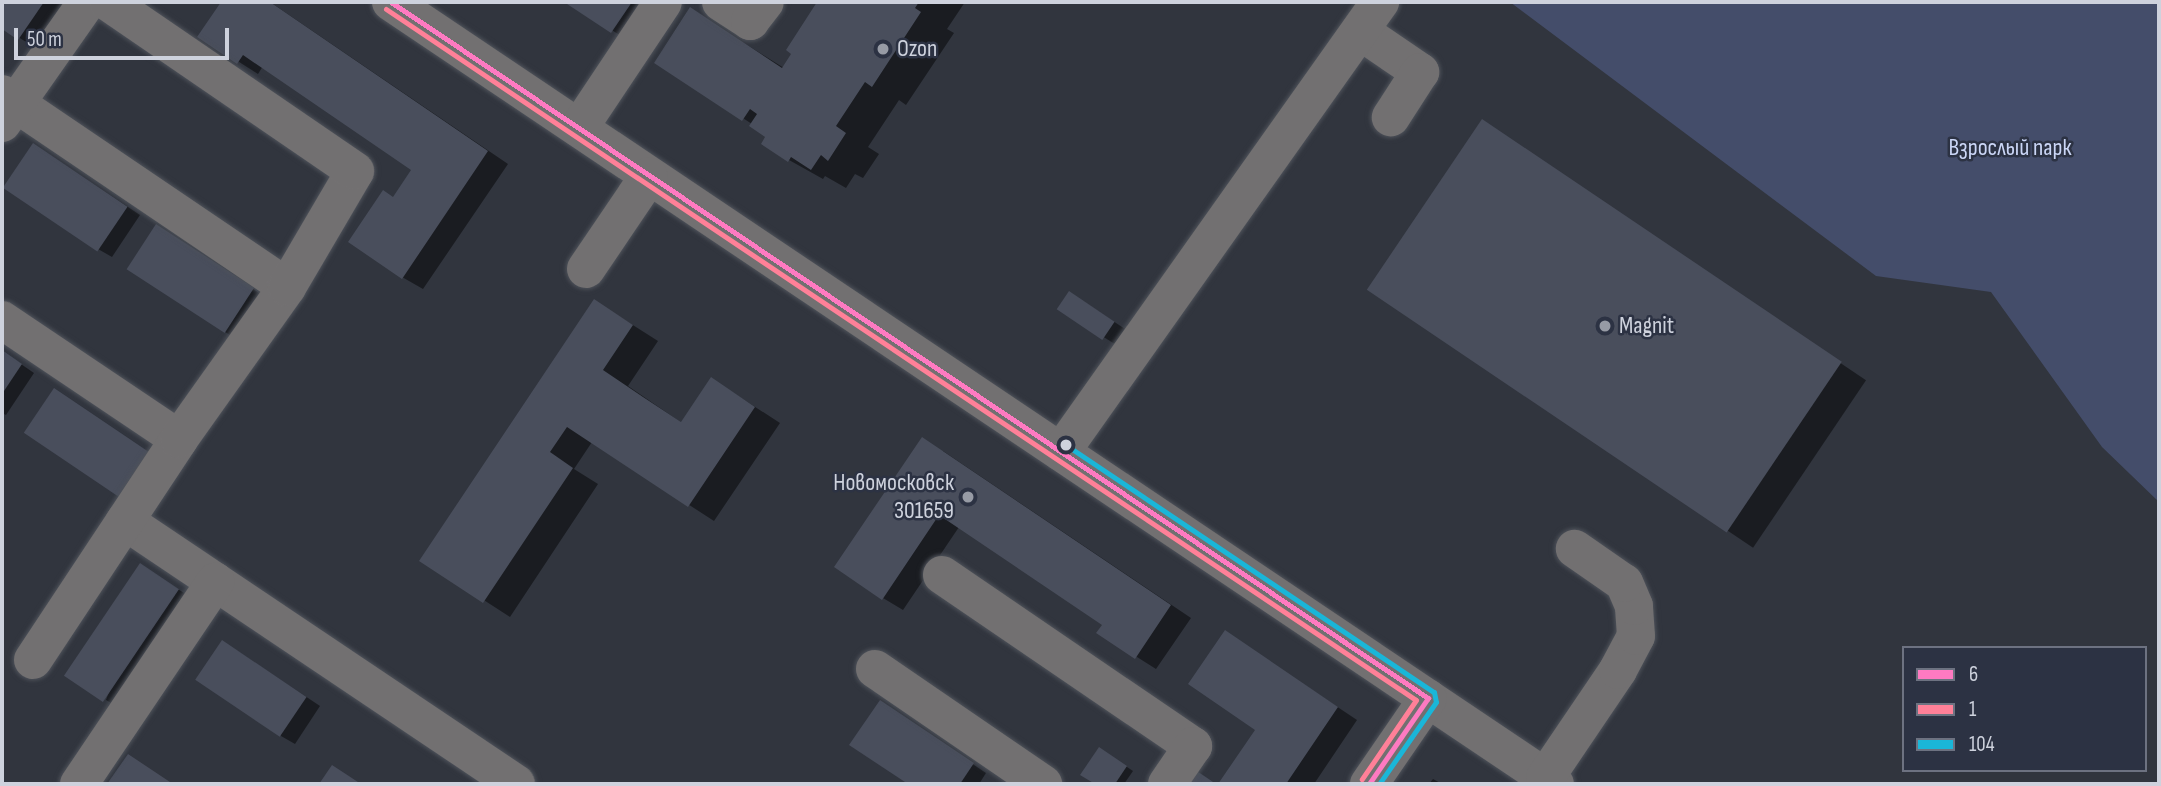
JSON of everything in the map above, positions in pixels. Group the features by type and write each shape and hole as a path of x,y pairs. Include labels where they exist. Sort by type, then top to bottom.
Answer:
{"street":[{"path":"87,2 6,107 287,287"},
{"path":"33,660 179,439 287,287 355,171 108,2"},
{"path":"391,2 1550,781 1636,636 1634,606 1624,583 1575,549"},
{"path":"579,128 663,2"},
{"path":"721,2 750,21 765,2"},
{"path":"1061,452 1370,16 1420,72 1391,117"},
{"path":"586,269 649,176"},
{"path":"2,320 179,439"},
{"path":"125,521 516,784"},
{"path":"942,575 1192,746 1167,784"},
{"path":"79,784 215,582"},
{"path":"875,669 1043,784"},
{"path":"1369,784 1427,698"}],"green space":[{"name":"Взрослый парк","path":"1510,2 2159,2 2159,502 2102,447 1991,292 1876,276"}],"building":[{"path":"2,2 44,2 18,40 2,29"},
{"path":"221,2 270,2 488,151 402,279 348,242 383,190 393,197 411,170 243,55 237,64 197,37"},
{"path":"564,2 632,2 611,33"},
{"path":"817,2 919,2 915,8 921,12 872,87 865,82 836,126 846,133 828,161 821,155 811,170 791,157 788,162 761,144 765,137 749,126 757,114 750,109 742,121 654,63 690,7 782,68 791,54 786,50"},
{"name":"Magnit","path":"1482,119 1842,362 1727,532 1367,290"},
{"path":"33,143 128,207 97,252 3,188"},
{"path":"156,224 254,288 225,333 127,269"},
{"path":"1069,291 1115,322 1102,340 1057,309"},
{"path":"594,299 633,325 603,370 643,397 681,422 711,377 755,407 688,507 567,427 550,452 573,468 483,603 419,561"},
{"path":"2,350 22,364 2,394"},
{"path":"54,388 152,454 122,499 24,433"},
{"path":"922,437 1171,605 1135,659 1096,633 1102,625 939,515 882,600 834,567"},
{"path":"140,563 179,589 103,702 64,676"},
{"path":"1225,630 1338,707 1286,784 1218,784 1255,730 1188,684"},
{"path":"222,640 307,697 280,737 195,680"},
{"path":"880,700 974,763 960,784 908,784 849,745"},
{"path":"1099,747 1127,766 1115,784 1095,784 1080,775"},
{"path":"128,754 173,784 107,784"},
{"path":"332,765 361,784 319,784"},
{"path":"1191,767 1216,784 1179,784"}],"transit line":[{"name":"6","path":"391,2 1428,698 1369,784"},
{"name":"1","path":"386,9 1416,700 1362,779"},
{"name":"104","path":"1066,445 1434,692 1436,702 1379,784"}],"place":[{"name":"Ozon","path":"883,49"},
{"name":"Magnit","path":"1605,326"},
{"name":"Новомосковск 301659","path":"968,497"}]}
